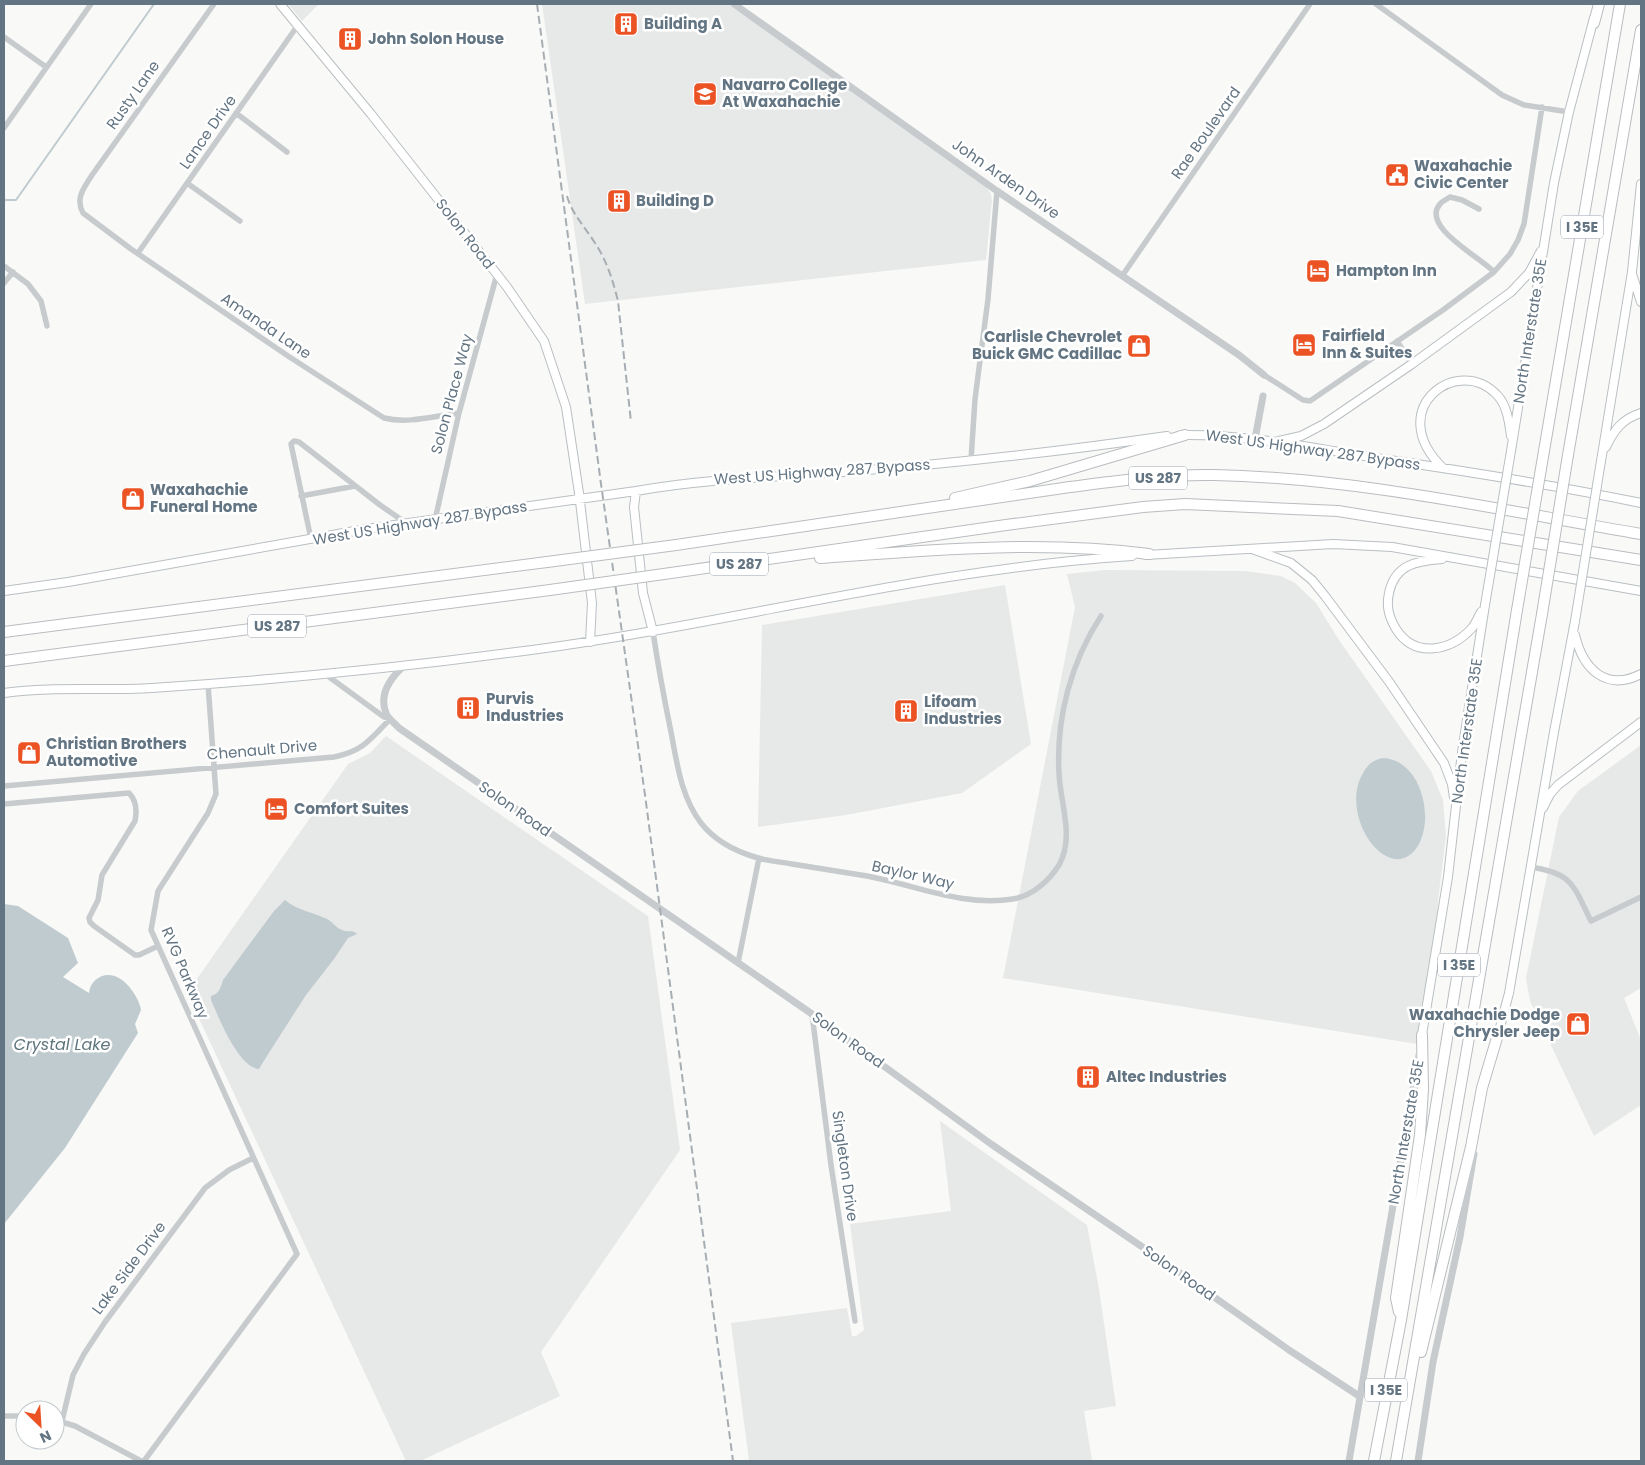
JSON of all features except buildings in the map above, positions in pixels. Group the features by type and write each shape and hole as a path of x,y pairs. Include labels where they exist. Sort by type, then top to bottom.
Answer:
{"highway":[{"path":"1594,23 1598,4"},
{"name":"I 35E","path":"1374,1461 1400,1320 1517,610 1620,4"},
{"name":"I 35E","path":"1396,1461 1641,30"},
{"path":"864,518 1030,481 1185,435"},
{"name":"US 287","path":"4,632 676,545 1070,486 1134,479 1211,475 1312,480 1377,489 1641,534"},
{"name":"US 287","path":"4,661 550,590 1006,525 1143,507 1185,504 1338,511 1641,560"},
{"path":"799,555 817,559 910,552 1034,548 1108,549 1149,554"},
{"path":"1401,1433 1471,1147 1482,1088 1499,1031"},
{"path":"1400,1320 1396,1298 1420,1135 1423,1089 1422,1035"}],"main road":[{"name":"Solon Road","path":"280,4 365,107 497,274 539,331 549,351 566,407 579,499 592,603 590,642"},
{"name":"North Interstate 35E","path":"1422,1035 1448,877 1462,752 1554,183 1569,112 1594,23"},
{"path":"1499,1031 1509,993 1538,819 1574,630 1632,272 1641,184"},
{"path":"1273,442 1301,436 1324,424 1412,364 1511,292 1528,273 1545,242"},
{"path":"1632,272 1641,302"},
{"path":"1443,468 1433,457 1424,442 1420,430 1420,418 1422,408 1428,397 1438,389 1454,382 1479,383 1489,388 1498,396 1507,414 1512,445"},
{"path":"1602,457 1617,427 1625,420 1641,413"},
{"name":"West US Highway 287 Bypass","path":"4,591 68,582 406,523 679,484 856,471 1030,455 1175,435 1208,434 1255,439 1443,468 1641,502"},
{"path":"636,491 634,507 643,593 653,632"},
{"path":"4,693 46,689 138,688 208,684 325,674 514,653 653,632 941,579 1078,559 1149,554 1362,544 1392,547 1639,592"},
{"path":"1248,548 1291,563 1312,580 1325,596 1390,684 1444,763 1452,784 1456,814"},
{"path":"1453,559 1417,563 1397,574 1391,587 1387,609 1399,633 1406,640 1423,649 1444,647 1455,642 1473,627 1485,605"},
{"path":"1574,630 1577,644 1584,659 1601,676 1619,681 1641,674"},
{"path":"1538,819 1550,794 1558,785 1641,722"}],"street":[{"path":"4,128 91,4"},
{"name":"Rusty Lane","path":"79,204 80,196 92,175 214,4"},
{"name":"John Arden Drive","path":"734,4 997,191 1245,359 1264,375"},
{"name":"Rae Boulevard","path":"1122,276 1310,4"},
{"path":"1376,4 1502,95 1524,105 1569,112"},
{"name":"Lance Drive","path":"138,254 298,25"},
{"path":"4,37 46,67"},
{"path":"1264,375 1303,400 1310,401 1494,272 1510,254 1524,224 1542,107"},
{"path":"236,114 287,152"},
{"path":"187,183 240,221"},
{"path":"971,460 975,399 988,298 997,191"},
{"path":"1479,209 1462,200 1450,197 1440,204 1436,214 1438,224 1446,235 1488,265 1494,272"},
{"name":"Amanda Lane","path":"79,204 83,213 90,219 138,254 384,418 395,421 408,420 459,412"},
{"path":"4,266 28,284 41,301 47,326"},
{"path":"4,283 12,272"},
{"name":"Solon Place Way","path":"435,520 459,412 497,274"},
{"path":"1397,341 1412,364"},
{"path":"1255,439 1262,396"},
{"path":"311,539 291,444 294,441 299,442 406,523"},
{"path":"301,496 355,486"},
{"name":"Baylor Way","path":"653,632 682,786 690,806 702,824 717,839 734,849 759,858 902,884 961,899 998,900 1014,899 1036,890 1046,882 1059,864 1065,847 1067,829 1059,773 1061,718 1079,657 1091,631 1101,616"},
{"path":"390,719 385,710 384,697 387,687 396,672 406,664"},
{"path":"325,674 384,718 390,719"},
{"name":"RVG Parkway","path":"143,1461 296,1254 150,930 158,891 208,813 216,794 208,684"},
{"name":"Chenault Drive","path":"4,786 334,757 352,753 364,746 390,719"},
{"name":"Solon Road","path":"390,719 399,728 443,759 812,1014 991,1144 1163,1261 1289,1350 1360,1396"},
{"path":"4,804 129,793 137,813 135,821 102,875 98,900 89,918 94,926 135,955 158,946"},
{"path":"738,963 759,858"},
{"path":"1530,867 1561,874 1571,883 1591,921 1641,897"},
{"name":"Singleton Drive","path":"812,1014 832,1173 855,1322"},
{"path":"1418,1461 1433,1362 1460,1237 1480,1114 1499,1031"},
{"name":"North Interstate 35E","path":"1349,1461 1422,1035"},
{"name":"Lake Side Drive","path":"65,1400 84,1354 105,1322 205,1188 229,1170 253,1158"},
{"path":"65,1423 143,1461"}],"shaded area":[{"path":"288,4 319,4 302,21"},
{"name":"Navarro College At Waxahachie","path":"542,4 728,4 984,184 991,194 992,200 986,260 585,304"},
{"path":"1105,570 1245,571 1281,576 1295,583 1316,603 1339,640 1431,771 1443,800 1446,836 1437,926 1417,1044 1003,978 1075,607 1067,574"},
{"path":"1005,585 1031,744 962,793 846,815 758,827 762,625"},
{"path":"386,736 648,916 680,1150 541,1352 560,1396 420,1461 406,1461 187,993 348,764 370,753"},
{"path":"1641,745 1641,988 1624,998 1641,1040 1641,1105 1594,1136 1530,1001 1526,978 1559,817 1578,791"},
{"path":"940,1121 1087,1225 1099,1289 1116,1406 1084,1411 1092,1461 749,1461 731,1323 847,1308 852,1336 856,1336 864,1330 850,1224 951,1211"}],"water":[{"path":"1384,758 1397,761 1407,769 1415,779 1424,805 1425,819 1419,844 1408,856 1395,859 1383,854 1371,843 1362,828 1357,810 1357,791 1363,773 1372,762"},
{"path":"285,900 299,909 327,919 344,931 357,934 348,938 306,995 259,1069 251,1066 237,1051 219,1018 211,996 218,992 223,980 274,911"},
{"name":"Crystal Lake","path":"4,904 18,906 68,938 78,963 63,977 89,993 92,984 100,977 109,975 119,978 136,996 141,1010 135,1024 138,1033 65,1148 4,1224"}],"waterway":[{"path":"4,200 16,200 154,4"}],"railway":[{"path":"537,4 601,484 645,795 733,1461"},
{"path":"567,196 575,215 603,257 614,286 618,301 631,422"}],"place":[{"name":"Building A","path":"626,24"},
{"name":"John Solon House","path":"350,39"},
{"name":"Navarro College At Waxahachie","path":"705,94"},
{"name":"Waxahachie Civic Center","path":"1397,175"},
{"name":"Building D","path":"619,201"},
{"name":"Hampton Inn","path":"1318,271"},
{"name":"Fairfield Inn & Suites","path":"1304,345"},
{"name":"Carlisle Chevrolet Buick GMC Cadillac","path":"1139,346"},
{"name":"Waxahachie Funeral Home","path":"133,499"},
{"name":"Purvis Industries","path":"468,708"},
{"name":"Lifoam Industries","path":"906,711"},
{"name":"Christian Brothers Automotive","path":"29,753"},
{"name":"Comfort Suites","path":"276,809"},
{"name":"Waxahachie Dodge Chrysler Jeep","path":"1578,1024"},
{"name":"Altec Industries","path":"1088,1077"}]}
